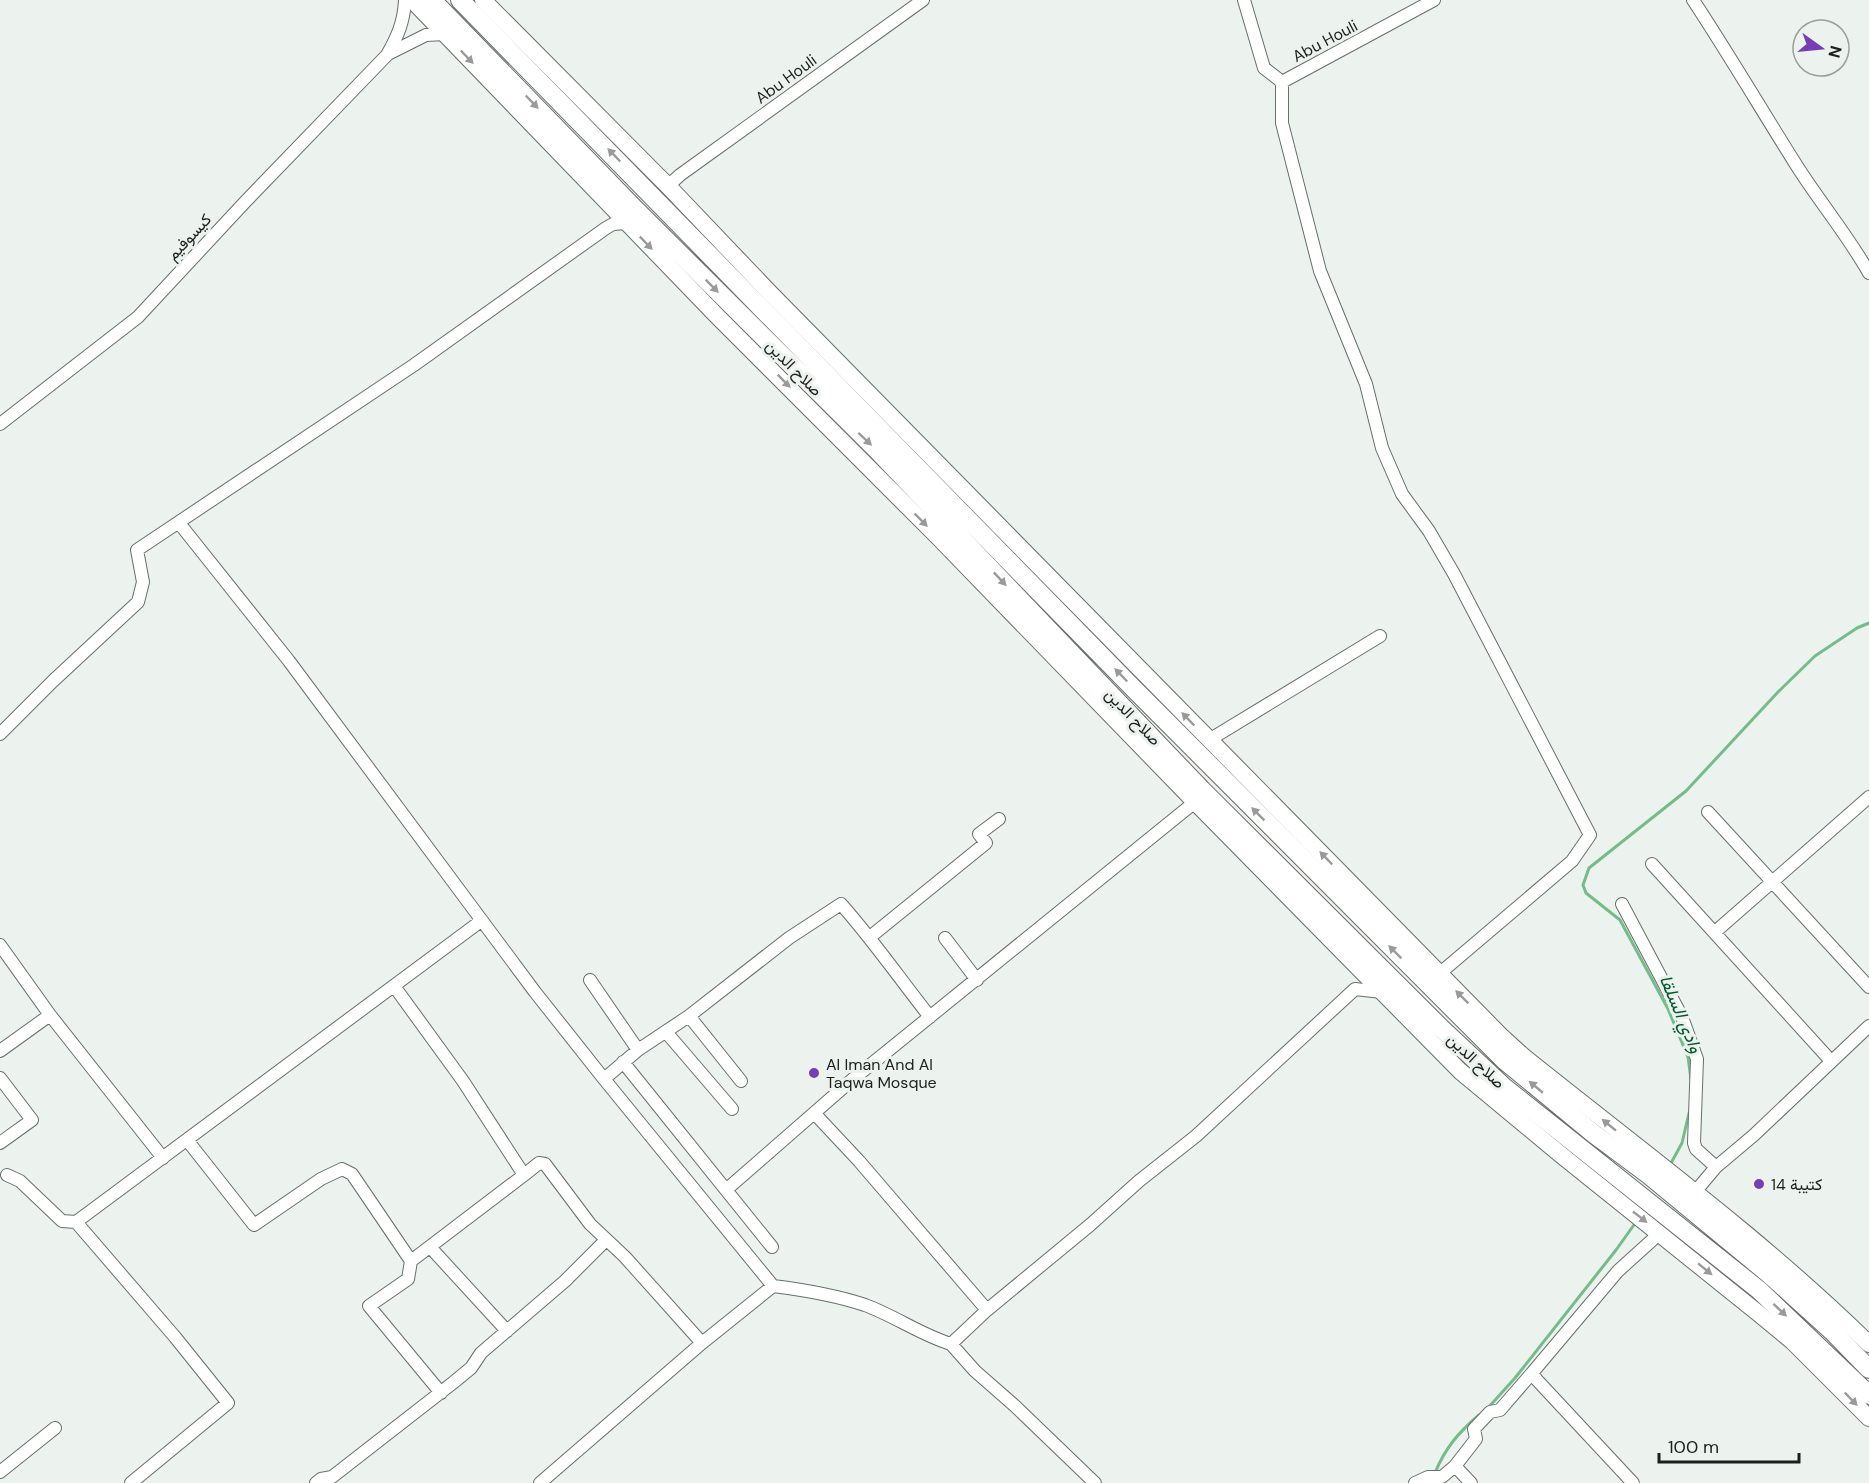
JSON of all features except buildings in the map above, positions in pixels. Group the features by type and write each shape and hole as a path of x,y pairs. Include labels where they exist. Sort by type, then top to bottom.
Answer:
{"highway":[{"name":"صلاح الدين","path":"432,0 633,207 876,449 1202,790 1441,1028 1504,1087 1637,1192 1665,1226 1759,1290 1869,1395"},
{"name":"صلاح الدين","path":"460,0 1278,835 1504,1060 1594,1134 1652,1168 1690,1195 1773,1279 1832,1331 1869,1369"},
{"path":"842,417 845,409 858,404"},
{"path":"970,548 978,541 991,542"},
{"path":"1759,1290 1768,1287 1773,1279"}],"main road":[{"path":"412,0 627,223 1467,1077 1621,1202 1665,1226 1792,1341 1869,1418"},
{"path":"483,0 1439,974 1523,1056 1652,1168"},
{"path":"1690,1195 1832,1308 1869,1344"}],"street":[{"name":"كيسوفيم","path":"0,424 138,317 387,55 398,36 403,21 405,0"},
{"name":"Abu Houli","path":"668,186 680,175 924,0"},
{"name":"Abu Houli","path":"1244,0 1264,68 1282,82 1434,0"},
{"path":"1693,0 1729,54 1750,93 1796,164 1856,249 1869,273"},
{"name":"كيسوفيم","path":"387,55 426,35 445,34"},
{"path":"1282,82 1282,123 1317,260 1348,345 1366,384 1382,448 1402,494 1429,531 1454,574 1590,835 1572,861 1439,974"},
{"path":"600,232 606,216 606,200"},
{"path":"0,734 52,681 138,602 143,582 138,550 414,365 600,232 613,224 627,223"},
{"path":"179,523 296,670 392,797 481,921 604,1079 773,1286 823,1293 867,1306 934,1339 951,1344 975,1371 1095,1483"},
{"path":"1209,740 1380,636"},
{"path":"1715,932 1869,797"},
{"path":"727,1189 842,1089 1195,802"},
{"path":"1708,812 1869,987"},
{"path":"870,937 986,843 979,834 999,819"},
{"path":"1652,864 1831,1061"},
{"path":"604,1079 638,1050 689,1016 789,938 841,904 870,937 877,950 930,1017"},
{"path":"1622,904 1686,1028 1697,1059 1694,1143 1696,1149 1716,1167"},
{"path":"7,1175 21,1181 62,1221 76,1222 481,921"},
{"path":"945,939 977,980"},
{"path":"0,945 50,1015 163,1158"},
{"path":"1350,959 1356,979 1355,989"},
{"path":"590,980 638,1050"},
{"path":"394,986 463,1081 524,1175"},
{"path":"951,1344 987,1310 1139,1181 1196,1136 1355,989 1364,988 1382,992"},
{"path":"0,1051 50,1015"},
{"path":"689,1016 741,1081"},
{"path":"1690,1195 1716,1167 1754,1135 1869,1026"},
{"path":"666,1032 732,1109"},
{"path":"623,1062 772,1247"},
{"path":"0,1078 32,1120 0,1143"},
{"path":"815,1114 859,1161 987,1310"},
{"path":"187,1140 254,1225 321,1179 342,1169 352,1174 411,1262"},
{"path":"441,1393 369,1306 408,1279 411,1262 539,1162 545,1164 590,1224 625,1257 702,1343"},
{"path":"76,1222 175,1337 228,1403 134,1482"},
{"path":"1415,1483 1428,1477 1442,1477 1455,1467 1476,1439 1474,1429 1490,1412 1500,1410 1618,1271 1665,1226"},
{"path":"316,1483 321,1479 332,1477 471,1368 481,1353 566,1281 606,1240"},
{"path":"430,1247 507,1331"},
{"path":"540,1483 702,1343 773,1286"},
{"path":"1532,1373 1633,1483"},
{"path":"0,1472 55,1428"},
{"path":"1455,1467 1471,1483"}],"waterway":[{"name":"وادي السلقا","path":"1691,1079 1688,1057 1668,1009 1620,920 1586,893 1583,885 1589,868 1686,791 1778,692 1815,656 1857,628 1869,623"},
{"name":"وادي السلقا","path":"1670,1165 1682,1143 1689,1113"},
{"name":"وادي السلقا","path":"1487,1409 1515,1378 1636,1222"},
{"name":"وادي السلقا","path":"1435,1473 1453,1441 1479,1415"}],"place":[{"name":"Al Iman And Al Taqwa Mosque","path":"814,1073"},
{"name":"كتيبة 14","path":"1759,1184"}]}
